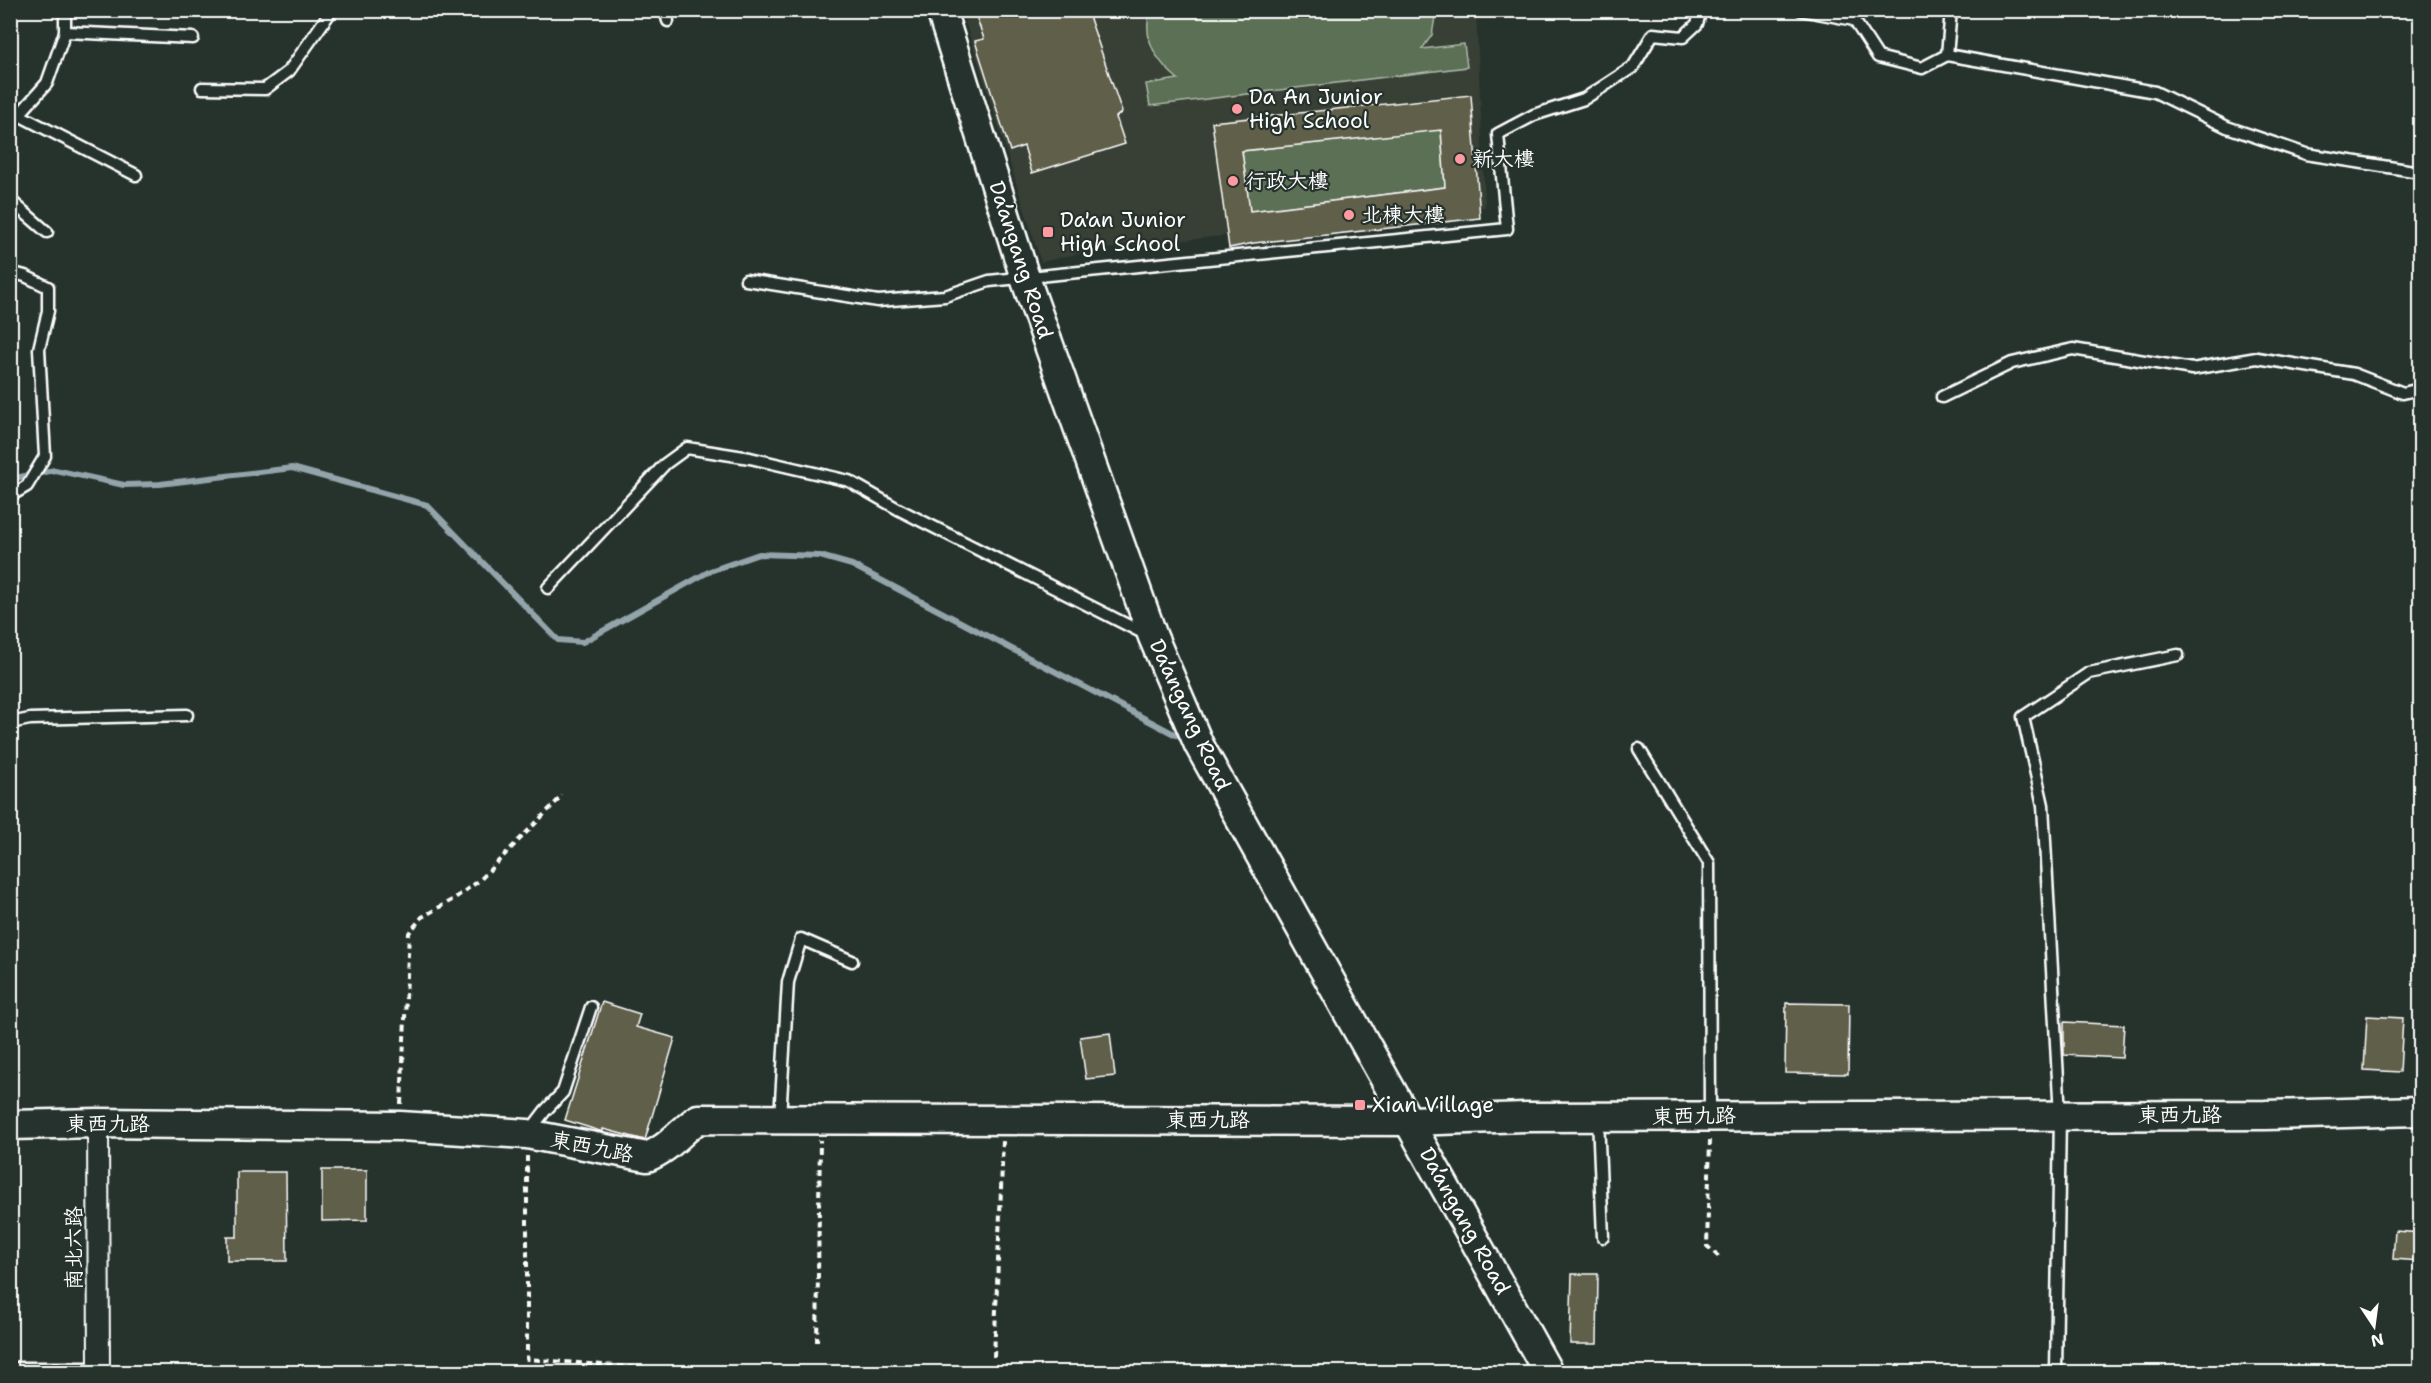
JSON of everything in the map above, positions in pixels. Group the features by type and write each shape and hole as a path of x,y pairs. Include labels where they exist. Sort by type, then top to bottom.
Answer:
{"street":[{"name":"Da’angang Road","path":"941,10 1025,278 1153,637 1199,745 1548,1372"},
{"name":"東西九路","path":"10,1125 98,1123 400,1126 527,1134 647,1157 662,1151 682,1130 698,1119 1410,1121 1710,1115 2265,1115 2421,1111"},
{"name":"南北六路","path":"98,1123 99,1370"}],"lane":[{"path":"10,125 47,83 64,32 65,10"},
{"path":"202,88 265,89 289,71 332,10"},
{"path":"746,280 878,302 945,296 989,281 1507,229 1498,134 1534,115 1584,99 1633,67 1653,34 1683,37 1697,24 1701,10"},
{"path":"1801,10 1854,20 1878,57 1922,68 1947,55 2155,92 2227,126 2306,154 2421,172"},
{"path":"1947,55 1951,10"},
{"path":"64,32 193,38"},
{"path":"20,115 136,175"},
{"path":"10,200 47,232"},
{"path":"10,272 48,287 48,311 39,349 45,456 27,486 10,496"},
{"path":"1942,397 2012,363 2073,349 2192,369 2258,358 2354,374 2403,393 2421,389"},
{"path":"548,588 665,465 687,448 750,458 849,481 898,509 1153,637"},
{"path":"2056,1372 2060,1116 2043,804 2023,717 2089,673 2178,655"},
{"path":"10,723 30,719 187,715"},
{"path":"1640,749 1708,863 1710,1115"},
{"path":"780,1119 788,982 801,939 852,961"},
{"path":"527,1134 563,1092 591,1006"},
{"path":"1598,1118 1603,1237"},
{"path":"10,1368 99,1370"}],"path":[{"path":"400,1126 409,933 422,917 452,900 480,880 562,796"},
{"path":"1710,1115 1707,1246 1719,1257"},
{"path":"818,1342 820,1119"},
{"path":"994,1357 1004,1119"},
{"path":"527,1134 527,1359 640,1368 640,1372"}],"shaded area":[{"name":"Da An Junior High School","path":"962,11 1476,11 1485,207 1095,250 1041,262"}],"green space":[{"path":"1150,11 1436,11 1432,35 1422,49 1464,44 1467,67 1150,106 1146,84 1178,79 1153,49 1148,31"},
{"path":"1441,131 1445,187 1250,211 1242,151"}],"building":[{"path":"974,10 1087,10 1122,112 1116,117 1125,144 1032,173 1024,146 1010,151 975,41 984,39"},
{"path":"1471,95 1480,218 1254,243 1229,248 1212,122","holes":["1441,130 1445,187 1250,211 1242,151"]},
{"path":"602,1002 640,1014 636,1027 675,1038 645,1140 603,1129 603,1132 565,1120"},
{"path":"1786,1003 1849,1004 1848,1074 1785,1073"},
{"path":"2367,1016 2403,1018 2400,1072 2364,1070"},
{"path":"2064,1022 2124,1025 2122,1058 2064,1055"},
{"path":"1110,1033 1115,1076 1086,1079 1080,1037"},
{"path":"322,1170 367,1170 367,1220 322,1221"},
{"path":"237,1172 286,1172 287,1261 227,1261 227,1237 237,1237"},
{"path":"2395,1231 2421,1233 2421,1261 2393,1259"},
{"path":"1572,1274 1598,1274 1597,1344 1570,1344"}],"waterway":[{"path":"10,479 55,470 124,485 160,484 292,468 427,505 558,640 583,642 710,571 759,554 820,556 852,565 1176,735"}],"place":[{"name":"Da An Junior High School","path":"1237,109"},
{"name":"新大樓","path":"1460,159"},
{"name":"行政大樓","path":"1233,181"},
{"name":"北棟大樓","path":"1349,215"},
{"name":"Da'an Junior High School","path":"1048,232"},
{"name":"Xian Village","path":"1360,1105"}]}
